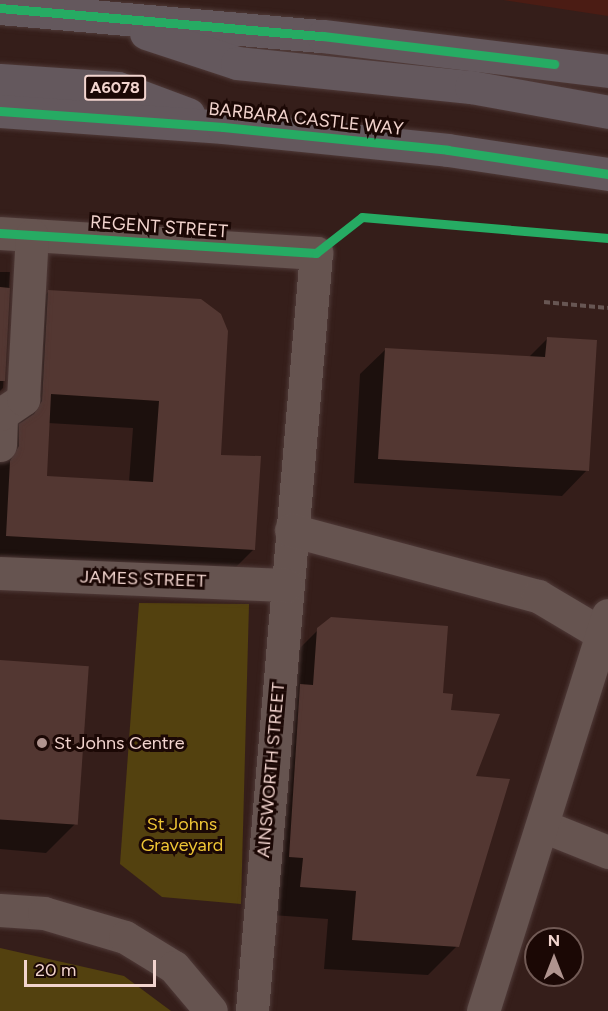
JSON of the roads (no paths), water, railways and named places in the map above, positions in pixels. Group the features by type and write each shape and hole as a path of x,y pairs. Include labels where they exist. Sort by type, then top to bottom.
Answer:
{"highway":[{"path":"0,8 323,36 608,71"},
{"path":"90,15 237,63 471,87 608,112"},
{"name":"A6078","path":"0,80 118,88 223,127"},
{"name":"BARBARA CASTLE WAY","path":"0,111 223,127 448,150 608,174"}],"street":[{"name":"REGENT STREET","path":"0,233 316,253 291,530"},
{"path":"0,445 1,414 23,399 32,235"},
{"path":"291,530 538,596 605,625 483,1011"},
{"name":"AINSWORTH STREET","path":"252,1011 291,530"},
{"name":"JAMES STREET","path":"0,573 286,585"},
{"path":"543,826 608,852"},
{"path":"0,910 44,913 125,938 174,967 211,1011"}],"place":[{"name":"St Johns Centre","path":"42,743"}],"park label":[{"name":"St Johns Graveyard","path":"182,835"}]}
